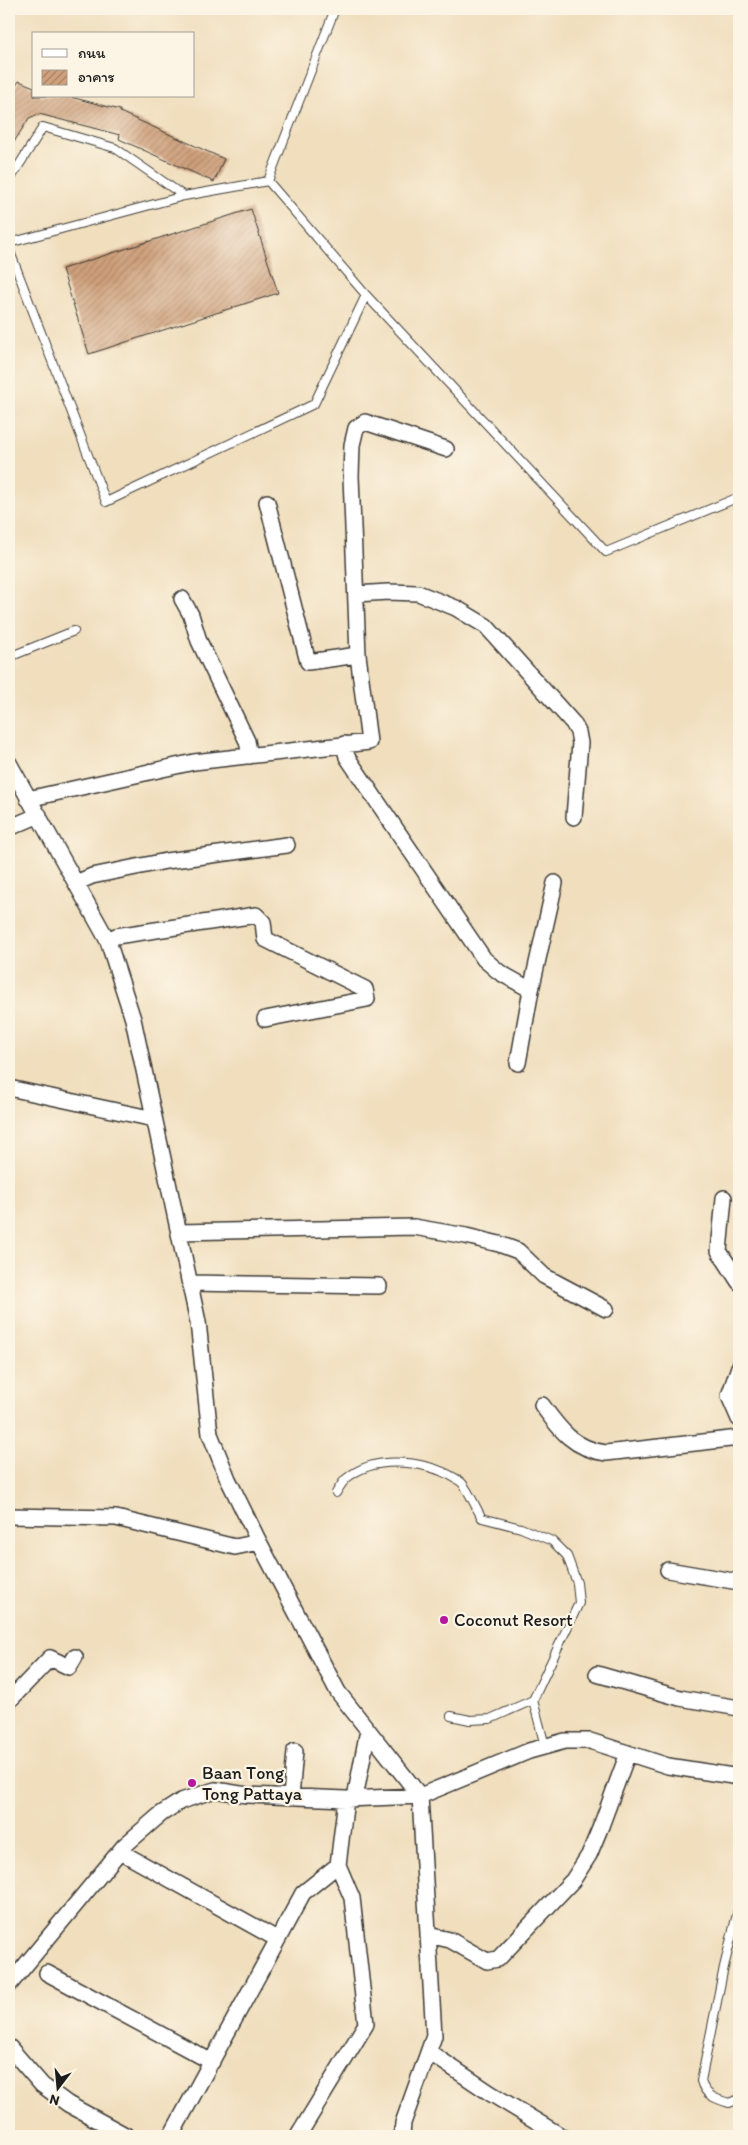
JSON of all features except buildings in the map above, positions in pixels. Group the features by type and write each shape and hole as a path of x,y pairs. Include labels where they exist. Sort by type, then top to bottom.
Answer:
{"street":[{"path":"28,799 194,762 369,742 358,655 351,476 352,445 356,428 365,422 446,449"},
{"path":"267,502 308,662 358,655"},
{"path":"356,594 418,593 456,608 486,626 573,723 578,732 580,743 574,817"},
{"path":"182,599 191,615 199,641 247,741 250,756"},
{"path":"344,744 347,757 484,959 499,972 531,990"},
{"path":"9,763 108,941 133,1019 198,1322 210,1434 228,1479 259,1542 338,1692 420,1796 434,2036 403,2123 402,2136"},
{"path":"9,828 39,815"},
{"path":"76,883 92,876 166,861 287,844"},
{"path":"518,1062 531,990 555,883"},
{"path":"108,941 116,936 256,915 263,922 266,939 365,989 367,999 265,1019"},
{"path":"9,1088 154,1118"},
{"path":"724,1198 719,1251 739,1282"},
{"path":"179,1232 414,1227 466,1236 518,1251 544,1276 606,1309"},
{"path":"190,1283 379,1286"},
{"path":"739,1366 730,1396 739,1419"},
{"path":"542,1405 554,1422 575,1443 590,1451 606,1453 739,1438"},
{"path":"9,1516 116,1518 235,1547 259,1542"},
{"path":"668,1570 739,1582"},
{"path":"9,1701 50,1658 69,1667 76,1657"},
{"path":"597,1674 680,1698 739,1708"},
{"path":"298,2136 366,2024 352,1898 338,1866 351,1799 368,1730"},
{"path":"9,1985 13,1968 124,1846 161,1814 181,1801 215,1790 246,1795 351,1799 420,1796 529,1751 565,1741 590,1741 668,1766 739,1777"},
{"path":"291,1797 295,1751"},
{"path":"428,1935 450,1940 487,1960 498,1959 573,1880 589,1854 628,1753"},
{"path":"128,1856 276,1940"},
{"path":"172,2134 303,1893 338,1866"},
{"path":"47,1973 212,2062"},
{"path":"9,2046 42,2085 68,2104 127,2136"},
{"path":"429,2052 490,2093 561,2136"}],"lane":[{"path":"268,182 335,9"},
{"path":"9,181 43,127 114,148 184,196"},
{"path":"9,243 184,196 268,182"},
{"path":"268,182 366,295 606,552 739,497"},
{"path":"9,249 106,502 314,404 366,295"},
{"path":"9,656 74,631"},
{"path":"336,1493 346,1478 357,1471 374,1465 414,1464 435,1469 462,1483 482,1518 521,1528 552,1541 567,1556 577,1583 579,1603 533,1700 490,1720 470,1720 451,1716"},
{"path":"533,1700 545,1746"},
{"path":"739,1906 724,1967 701,2082 704,2090 712,2097 729,2103 739,2099"}],"place":[{"name":"Coconut Resort","path":"444,1620"},
{"name":"Baan Tong Tong Pattaya","path":"192,1783"}]}
